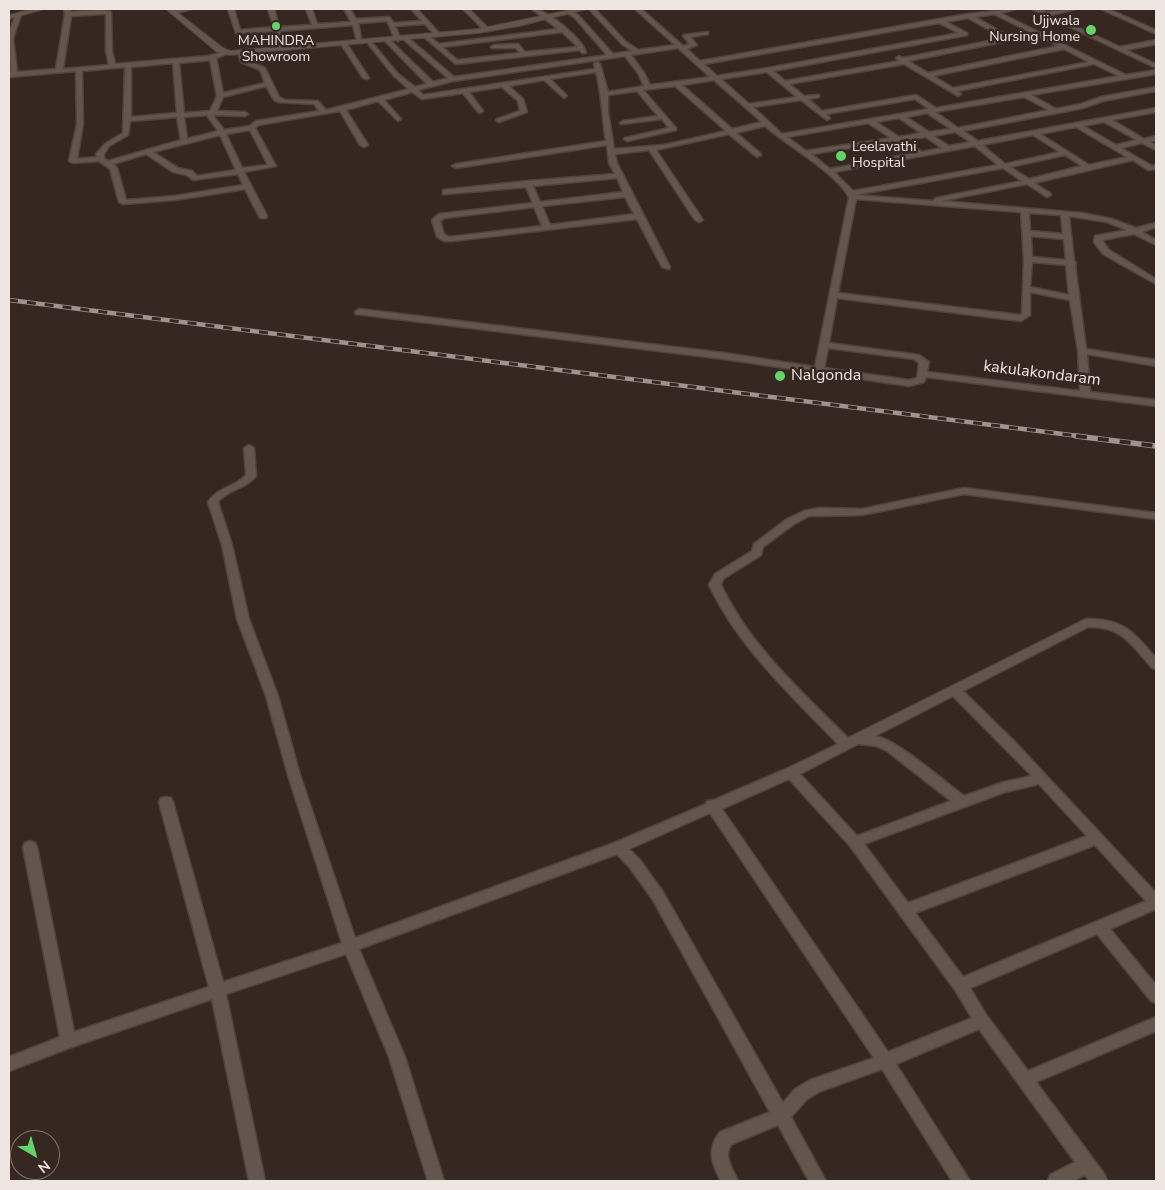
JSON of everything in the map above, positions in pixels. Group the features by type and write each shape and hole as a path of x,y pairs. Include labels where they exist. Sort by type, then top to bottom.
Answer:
{"street":[{"path":"9,17 38,9"},
{"path":"171,10 188,9"},
{"path":"231,9 238,32 354,22 427,22"},
{"path":"272,9 283,49"},
{"path":"309,9 315,26"},
{"path":"347,9 354,22 360,42"},
{"path":"387,9 390,22 402,39 453,79"},
{"path":"414,9 438,35"},
{"path":"466,9 487,30"},
{"path":"535,9 582,48 598,70 604,94 610,152 619,176 666,267"},
{"path":"171,10 220,50 241,52 487,30 583,9"},
{"path":"592,9 624,43 638,53"},
{"path":"638,9 700,62 781,136 829,171 852,195 918,203 1065,213 1114,221 1135,230 1156,243"},
{"path":"700,62 1013,9"},
{"path":"1035,9 1156,66"},
{"path":"1045,14 1073,9"},
{"path":"1104,9 1156,32"},
{"path":"59,70 67,11 109,13 109,51 112,66"},
{"path":"570,12 577,17 611,56"},
{"path":"994,12 1127,78"},
{"path":"18,15 10,38 11,75 176,61 212,57 227,52"},
{"path":"785,83 1010,39 968,16"},
{"path":"604,94 768,70 965,34 939,21"},
{"path":"1139,24 1148,22"},
{"path":"437,46 562,30"},
{"path":"529,34 534,41"},
{"path":"79,70 80,124 73,161 104,161 184,140 252,128 252,126 260,122 342,109 453,79 591,58 694,45 686,36 706,34"},
{"path":"861,35 868,40"},
{"path":"426,36 472,76"},
{"path":"491,39 498,58"},
{"path":"387,40 431,84"},
{"path":"369,42 389,67 411,89 425,97 598,70"},
{"path":"1119,49 1156,42"},
{"path":"344,44 366,78"},
{"path":"876,44 974,104"},
{"path":"494,47 518,46 524,55"},
{"path":"538,47 543,53"},
{"path":"928,75 1064,47"},
{"path":"456,62 582,48"},
{"path":"241,52 243,61 262,69 267,84 280,102 316,102 324,112"},
{"path":"627,54 648,88"},
{"path":"212,57 220,96 211,117 222,132 264,216"},
{"path":"176,61 177,90 184,140"},
{"path":"952,90 1096,62"},
{"path":"128,65 128,119 126,134 107,146 100,154 104,161 114,168 123,202 175,198 248,186"},
{"path":"768,70 838,126"},
{"path":"781,136 1156,72"},
{"path":"545,78 564,96"},
{"path":"1117,79 1138,92"},
{"path":"220,96 267,84"},
{"path":"500,120 524,112 521,100 504,84"},
{"path":"677,84 757,155"},
{"path":"806,153 956,130 1088,105 1102,99 1156,89"},
{"path":"627,139 673,130 674,127 639,90"},
{"path":"465,91 480,111"},
{"path":"1026,95 1055,111"},
{"path":"749,106 817,96"},
{"path":"821,113 916,97 956,130 1046,195"},
{"path":"379,98 398,119"},
{"path":"895,101 911,114"},
{"path":"852,108 921,154"},
{"path":"342,109 364,145"},
{"path":"829,171 1156,110"},
{"path":"128,119 212,113 245,114"},
{"path":"901,116 948,149"},
{"path":"623,123 664,117"},
{"path":"1106,120 1156,148"},
{"path":"610,152 652,149 680,144 768,123"},
{"path":"1077,125 1155,168"},
{"path":"147,151 176,170 189,173 196,178 272,166 252,128"},
{"path":"1034,133 1088,167"},
{"path":"1116,147 1156,138"},
{"path":"456,166 610,142"},
{"path":"652,149 699,220"},
{"path":"852,195 1066,153"},
{"path":"918,203 1028,182 1134,158"},
{"path":"446,192 619,176"},
{"path":"528,183 547,228"},
{"path":"628,194 442,216 436,220 440,235 447,239 639,216"},
{"path":"819,369 852,195"},
{"path":"834,295 1021,318 1026,315 1028,259 1025,210"},
{"path":"1065,213 1086,394"},
{"path":"1156,225 1103,235 1098,238 1098,242 1106,252 1156,282"},
{"path":"1026,233 1068,237"},
{"path":"1028,259 1072,263"},
{"path":"1026,289 1074,298"},
{"path":"359,312 724,356 909,383 921,380 923,374 924,362 916,357 825,345"},
{"path":"1082,351 1156,363"},
{"name":"kakulakondaram","path":"923,374 1156,403"},
{"path":"249,448 252,476 248,480 217,494 213,502 227,545 243,619 272,696 294,775 350,946 397,1057 436,1181"},
{"path":"962,802 891,748 878,741 852,742 764,659 731,615 718,592 715,585 719,577 757,553 758,546 802,515 813,512 850,513 890,508 942,492 964,491 1156,516"},
{"path":"9,1064 68,1041 350,946 619,847 712,805 791,773 1086,623 1104,621 1118,626 1128,634 1156,665"},
{"path":"954,689 1011,745 1156,902 960,984"},
{"path":"791,773 855,842 907,910 960,984 982,1021 1099,1181"},
{"path":"855,842 1004,787 1041,778"},
{"path":"166,802 218,991 257,1181"},
{"path":"712,805 885,1061 962,1181"},
{"path":"907,910 1097,838"},
{"path":"30,847 68,1041"},
{"path":"619,847 635,864 658,896 818,1181"},
{"path":"1099,926 1156,996"},
{"path":"730,1181 718,1156 719,1144 726,1138 782,1115 797,1098 816,1085 885,1061 982,1021"},
{"path":"1026,1080 1156,1024"},
{"path":"1056,1181 1087,1165"}],"railway":[{"path":"9,300 1086,437"},
{"path":"1076,436 1156,446"}],"place":[{"name":"MAHINDRA Showroom","path":"276,26"},
{"name":"Ujjwala Nursing Home","path":"1091,30"},
{"name":"Leelavathi Hospital","path":"841,156"},
{"name":"Nalgonda","path":"780,376"}]}
